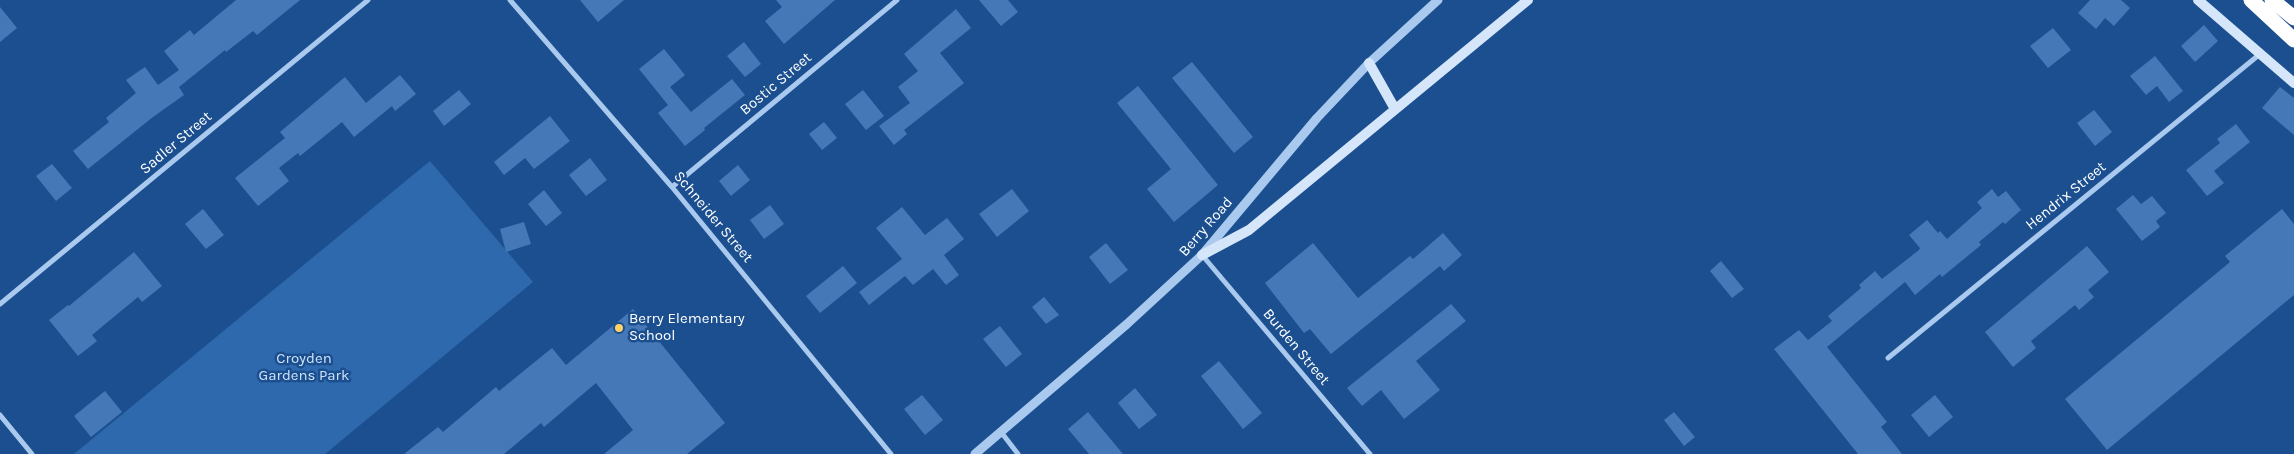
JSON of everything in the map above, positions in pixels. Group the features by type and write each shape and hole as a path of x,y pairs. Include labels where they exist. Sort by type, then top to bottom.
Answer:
{"highway":[{"path":"2251,0 2294,40"},
{"path":"2272,0 2294,18"}],"main road":[{"path":"1202,256 1249,230 1528,0"},
{"path":"2198,0 2294,83"},
{"path":"1369,63 1395,109"}],"street":[{"name":"Sadler Street","path":"0,304 368,0"},
{"name":"Schneider Street","path":"510,0 672,187 891,454"},
{"name":"Bostic Street","path":"672,187 897,0"},
{"name":"Berry Road","path":"975,454 1127,324 1202,256 1317,118 1369,63 1438,0"},
{"name":"Hendrix Street","path":"1888,358 2261,54"},
{"name":"Burden Street","path":"1202,256 1370,454"},
{"path":"0,415 32,454"},
{"path":"1001,432 1018,454"}],"green space":[{"name":"Croyden Gardens Park","path":"430,161 533,282 325,454 74,454"}],"building":[{"path":"236,0 300,0 257,35 253,31 226,52 225,50 179,87 184,95 153,117 88,169 73,151 109,122 106,118 136,93 126,80 145,67 158,85 179,70 164,51 190,30 194,35"},
{"path":"580,0 624,0 598,22"},
{"path":"776,0 835,0 784,44 765,21 782,7"},
{"path":"979,0 1008,0 1018,12 1001,26"},
{"path":"2090,0 2121,0 2130,8 2114,26 2105,18 2096,29 2078,13"},
{"path":"0,7 17,28 0,42"},
{"path":"956,9 971,28 940,53 964,83 904,130 907,134 894,145 879,126 910,103 898,87 918,71 904,54"},
{"path":"2204,25 2218,41 2195,62 2181,46"},
{"path":"2053,28 2071,50 2048,68 2030,46"},
{"path":"744,42 761,64 745,77 727,56"},
{"path":"664,49 685,75 670,87 691,112 732,79 745,95 685,146 658,113 668,105 639,69"},
{"path":"2155,56 2183,91 2169,102 2157,86 2146,95 2130,76"},
{"path":"1192,62 1253,137 1234,153 1172,78"},
{"path":"400,75 416,94 395,111 392,106 354,137 342,122 300,156 298,153 279,168 289,181 258,206 235,178 285,138 280,132 345,77 366,103"},
{"path":"1138,86 1218,185 1174,222 1147,189 1171,169 1117,103"},
{"path":"2280,87 2294,98 2294,135 2262,108"},
{"path":"459,90 471,104 444,126 433,111"},
{"path":"863,90 884,116 866,130 845,104"},
{"path":"2094,110 2112,132 2095,146 2077,123"},
{"path":"550,116 570,141 534,169 525,158 504,175 494,162"},
{"path":"824,122 837,138 822,150 809,134"},
{"path":"2236,124 2250,142 2214,171 2224,183 2207,196 2186,170 2220,143 2217,139"},
{"path":"590,158 607,180 586,196 569,175"},
{"path":"52,164 72,188 56,201 36,176"},
{"path":"738,165 750,180 731,196 719,181"},
{"path":"1012,189 1029,211 997,237 979,214"},
{"path":"1992,189 1998,197 2006,191 2021,210 1979,242 1981,245 1942,277 1940,274 1915,295 1905,282 1827,347 1887,422 1881,427 1902,454 1858,454 1774,349 1799,330 1808,340 1832,321 1828,316 1861,288 1859,285 1875,271 1882,279 1919,250 1920,248 1909,235 1927,220 1938,233 1940,231 1947,239 1982,208 1977,202"},
{"path":"544,190 562,213 546,226 528,204"},
{"path":"2133,195 2141,204 2152,196 2166,213 2156,221 2160,227 2142,241 2116,209"},
{"path":"770,205 784,224 764,239 750,220"},
{"path":"902,207 925,235 947,218 964,239 944,255 959,275 946,285 933,269 913,285 905,276 869,305 859,292 902,259 876,228"},
{"path":"203,209 224,235 206,249 185,224"},
{"path":"2282,209 2294,224 2294,295 2107,450 2065,399 2230,262 2225,256"},
{"path":"524,222 531,244 506,252 500,229"},
{"path":"1443,233 1462,255 1444,271 1440,266 1331,354 1310,329 1304,333 1265,283 1313,243 1358,298 1410,256 1413,259"},
{"path":"1106,243 1128,270 1110,284 1089,257"},
{"path":"2087,246 2109,272 2088,290 2094,297 2079,310 2075,305 2031,341 2036,348 2013,367 1985,332"},
{"path":"134,252 162,286 142,302 138,297 92,335 97,341 78,356 49,320 69,306"},
{"path":"1721,261 1744,289 1732,298 1710,271"},
{"path":"843,266 857,283 820,313 806,296"},
{"path":"1044,297 1059,315 1046,324 1032,307"},
{"path":"1451,304 1466,321 1416,361 1440,390 1404,419 1381,390 1362,406 1347,388"},
{"path":"633,309 725,423 687,454 604,454 633,430 596,383 544,427 541,423 504,454 404,454 438,427 443,432 496,387 499,391 552,348 566,365"},
{"path":"1000,326 1022,354 1006,367 983,339"},
{"path":"1219,361 1262,413 1243,429 1201,376"},
{"path":"1135,388 1157,415 1139,429 1118,403"},
{"path":"105,391 122,412 91,437 74,416"},
{"path":"922,395 943,420 925,435 904,409"},
{"path":"1935,395 1953,417 1929,437 1911,415"},
{"path":"1088,412 1123,454 1089,454 1068,429"},
{"path":"1674,412 1695,437 1684,446 1664,420"}],"place":[{"name":"Berry Elementary School","path":"619,328"}]}
